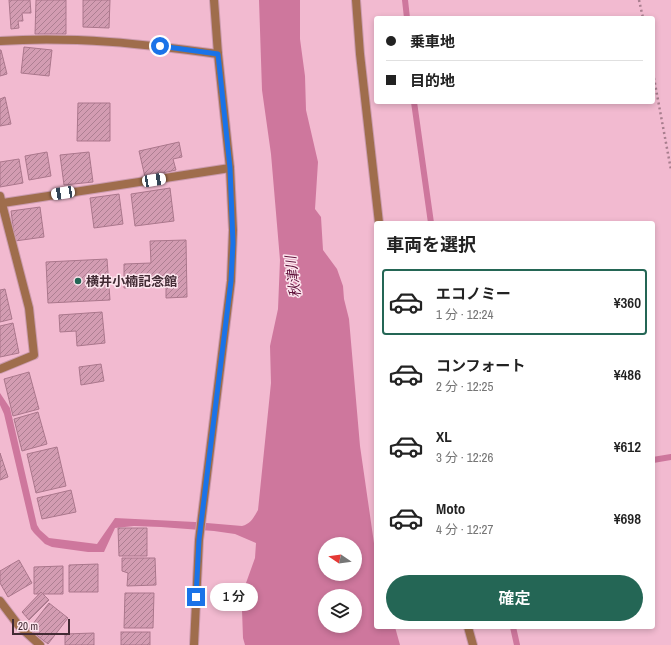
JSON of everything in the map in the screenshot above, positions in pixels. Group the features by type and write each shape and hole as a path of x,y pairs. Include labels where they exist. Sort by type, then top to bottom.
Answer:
{"street":[{"path":"194,645 199,540 231,281 233,230 230,168 214,0"},
{"path":"356,0 364,99 379,221"},
{"path":"0,41 72,39 145,44 218,54"},
{"path":"0,369 34,355 29,308 1,199 230,168"},
{"path":"0,602 19,626 40,645"},
{"path":"469,629 473,645"}],"path":[{"path":"639,0 643,16"},
{"path":"655,84 671,170"}],"water":[{"name":"秋津川","path":"259,0 300,0 300,39 305,76 306,110 318,162 315,209 321,217 323,250 337,269 343,286 344,299 349,319 360,446 374,543 374,629 396,629 400,645 245,645 243,638 242,610 246,583 255,558 256,543 235,534 161,527 134,526 115,528 104,552 88,552 52,547 45,544 31,529 4,414 0,405 0,393 10,408 37,525 49,538 97,544 115,518 242,526 248,524 252,520 258,510 271,383 270,346 278,309 280,260 271,154 262,90"}],"building":[{"path":"9,0 30,0 31,13 22,13 23,21 18,21 19,28 11,29"},
{"path":"36,0 66,0 66,34 35,34"},
{"path":"83,0 110,0 109,28 83,27"},
{"path":"24,47 52,50 49,76 21,73"},
{"path":"0,50 7,74 0,76"},
{"path":"5,97 11,124 0,126 0,99"},
{"path":"78,103 110,103 110,141 77,141"},
{"path":"179,142 182,157 173,159 176,170 145,177 139,151"},
{"path":"47,152 51,176 29,180 25,156"},
{"path":"89,152 93,182 64,185 60,155"},
{"path":"19,159 23,183 0,187 0,162"},
{"path":"170,188 174,221 135,226 131,194"},
{"path":"119,194 123,224 94,228 90,198"},
{"path":"40,207 44,237 15,241 11,211"},
{"path":"186,240 187,297 166,298 166,287 124,288 124,264 151,263 150,241"},
{"name":"横井小楠記念館","path":"107,259 110,300 48,303 46,262"},
{"path":"5,289 12,319 0,322 0,290"},
{"path":"102,312 105,343 77,346 76,331 60,332 59,315"},
{"path":"13,323 19,353 0,357 0,326"},
{"path":"101,364 104,381 81,385 79,367"},
{"path":"29,372 39,409 13,416 4,379"},
{"path":"38,412 47,444 22,451 14,419"},
{"path":"57,447 66,486 36,493 27,454"},
{"path":"0,453 8,477 0,480"},
{"path":"71,490 76,512 42,519 37,498"},
{"path":"118,528 147,528 147,556 119,556"},
{"path":"122,558 155,558 156,585 127,586 128,573 122,571"},
{"path":"19,560 32,583 8,597 0,583 0,571"},
{"path":"98,564 98,592 69,592 69,565"},
{"path":"63,566 63,594 34,594 34,567"},
{"path":"41,592 49,600 29,620 22,612"},
{"path":"125,593 154,593 153,628 124,628"},
{"path":"49,603 68,618 48,644 29,629"},
{"path":"121,632 150,632 150,645 121,645"},
{"path":"94,633 94,645 65,645 65,634"}],"waterway":[{"path":"405,0 407,16"},
{"path":"414,104 431,221"},
{"path":"655,460 671,457"},
{"path":"513,629 517,645"}],"place":[{"name":"横井小楠記念館","path":"78,281"}],"route":[{"path":"160,46 218,54 230,168 233,230 231,281 199,540 196,597"}]}
